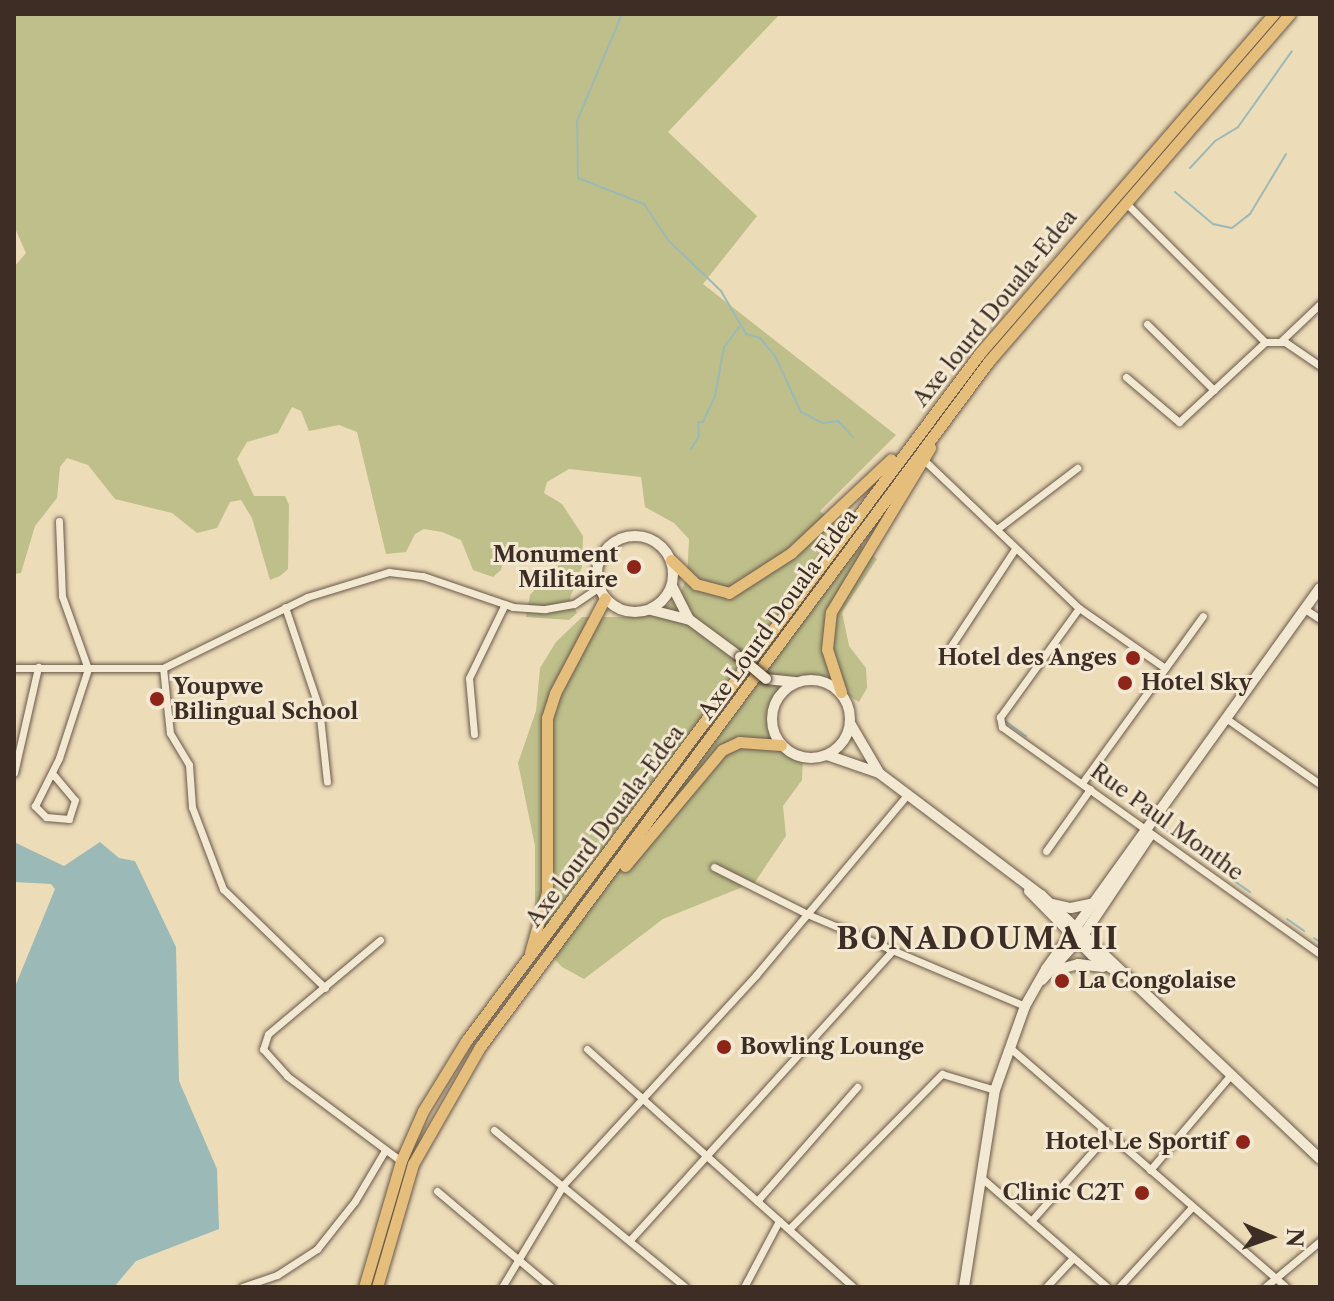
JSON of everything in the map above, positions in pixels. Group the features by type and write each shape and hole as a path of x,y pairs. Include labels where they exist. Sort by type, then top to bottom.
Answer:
{"highway":[{"name":"Axe lourd Douala-Edea","path":"364,1287 401,1161 423,1111 466,1041 520,974 927,421 1035,287 1274,14"},
{"name":"Axe Lourd Douala-Edea","path":"377,1287 413,1164 436,1118 480,1047 989,361 1125,202 1293,14"},
{"path":"671,560 710,591 729,593 744,586 858,495 927,421"},
{"path":"841,692 827,649 831,612 925,461 938,430"},
{"path":"520,974 535,941 547,892 547,718 555,693 602,593"},
{"path":"586,907 722,750 739,742 781,745"}],"main road":[{"path":"690,620 672,586 671,560 664,549 642,536 616,541 599,561 602,593 621,610 651,610 690,620 766,679 775,705"},
{"path":"651,610 672,586"},
{"path":"1042,980 1054,971 1320,588"},
{"path":"766,679 795,682 815,680 841,692 850,723 879,773"},
{"path":"795,682 775,705 772,719 781,745 803,757 827,755 879,773 1029,891 1228,1078 1320,1159"},
{"path":"827,755 839,747 850,723"},
{"path":"964,1287 984,1180 995,1090 1008,1046 1025,1006 1042,980 1077,935 1094,903 1149,831"},
{"path":"1029,891 1048,902 1071,908 1094,903"},
{"path":"1048,902 1105,967"},
{"path":"1054,971 1078,964 1105,967 1120,974"}],"street":[{"path":"1125,202 1265,342"},
{"path":"1281,341 1320,304"},
{"path":"1147,324 1214,390"},
{"path":"1126,377 1174,422 1265,342 1281,341 1320,366"},
{"path":"925,461 1079,608 1165,668"},
{"path":"997,529 1077,468"},
{"path":"52,773 75,800 69,819 36,810 36,800 52,773 88,669 62,596 59,521"},
{"path":"951,646 1015,549"},
{"path":"14,668 163,668 196,656 285,607 389,572 423,576 505,604 559,609 602,593"},
{"path":"474,734 469,678 505,604"},
{"path":"285,607 319,708 327,782"},
{"name":"Rue Paul Monthe","path":"1079,608 1000,717 1006,732 1320,954"},
{"path":"1305,609 1320,619"},
{"path":"1082,783 1203,616"},
{"path":"14,773 38,667"},
{"path":"163,668 170,733 189,765 192,807 223,889 325,988"},
{"path":"1227,719 1320,784"},
{"path":"1046,851 1090,789"},
{"path":"502,1287 564,1184 807,914 907,795"},
{"path":"714,867 807,914 1025,1006"},
{"path":"380,940 268,1034 265,1055 384,1152 401,1161"},
{"path":"630,1240 892,951"},
{"path":"1008,1046 1286,1287"},
{"path":"587,1049 789,1229 844,1284 853,1287"},
{"path":"789,1229 942,1074 995,1090"},
{"path":"1150,1170 1228,1078"},
{"path":"757,1201 857,1087"},
{"path":"494,1130 564,1184 685,1287"},
{"path":"1031,1221 1108,1134"},
{"path":"242,1287 277,1275 317,1249 355,1201 384,1152"},
{"path":"984,1180 1107,1287"},
{"path":"437,1191 551,1287"},
{"path":"1119,1287 1192,1207"},
{"path":"744,1287 779,1221"},
{"path":"1265,1287 1320,1241"},
{"path":"1046,1287 1073,1258"}],"green space":[{"path":"14,14 780,14 668,132 757,216 703,284 896,435 820,511 877,559 842,612 849,646 866,668 867,688 859,702 826,682 804,680 779,697 772,719 774,733 787,750 803,757 802,780 783,806 786,836 755,882 663,919 584,979 562,967 535,939 535,846 518,763 536,711 540,668 556,642 582,617 630,617 660,610 678,598 687,578 689,539 674,523 645,507 641,477 569,469 547,482 544,493 562,504 583,536 582,567 570,598 577,613 569,620 526,617 530,595 557,564 546,546 506,551 501,570 493,577 473,570 461,540 442,532 424,529 415,534 406,552 386,554 357,432 339,425 309,431 301,411 292,407 278,433 247,442 237,459 254,496 285,496 289,505 288,569 280,576 270,580 252,518 241,500 230,502 217,528 197,533 172,513 115,499 88,465 67,458 60,467 57,498 35,526 21,573 14,574 14,267 26,253 14,226"}],"water":[{"path":"14,842 64,866 100,842 119,858 135,861 176,947 179,1081 217,1169 219,1229 136,1261 114,1287 14,1287 14,989 55,889 51,884 14,882"}],"waterway":[{"path":"622,14 577,121 578,178 644,204 668,240 721,291 746,334 760,338 775,356 801,412 823,423 838,421 853,437"},
{"path":"1190,168 1215,141 1238,127 1292,51"},
{"path":"1175,192 1213,224 1232,228 1250,214 1286,154"},
{"path":"691,449 699,436 698,422 703,422 715,396 724,347 739,327"},
{"path":"1005,721 1026,736"},
{"path":"1162,827 1184,846"},
{"path":"1210,864 1250,892"},
{"path":"1287,919 1304,931"},
{"path":"1314,938 1320,942"}],"place":[{"name":"Monument Militaire","path":"634,567"},
{"name":"Hotel des Anges","path":"1133,658"},
{"name":"Hotel Sky","path":"1125,683"},
{"name":"Youpwe Bilingual School","path":"157,699"},
{"name":"La Congolaise","path":"1062,981"},
{"name":"Bowling Lounge","path":"724,1047"},
{"name":"Hotel Le Sportif","path":"1243,1142"},
{"name":"Clinic C2T","path":"1142,1193"}],"district":[{"name":"BONADOUMA II","path":"978,939"}]}
